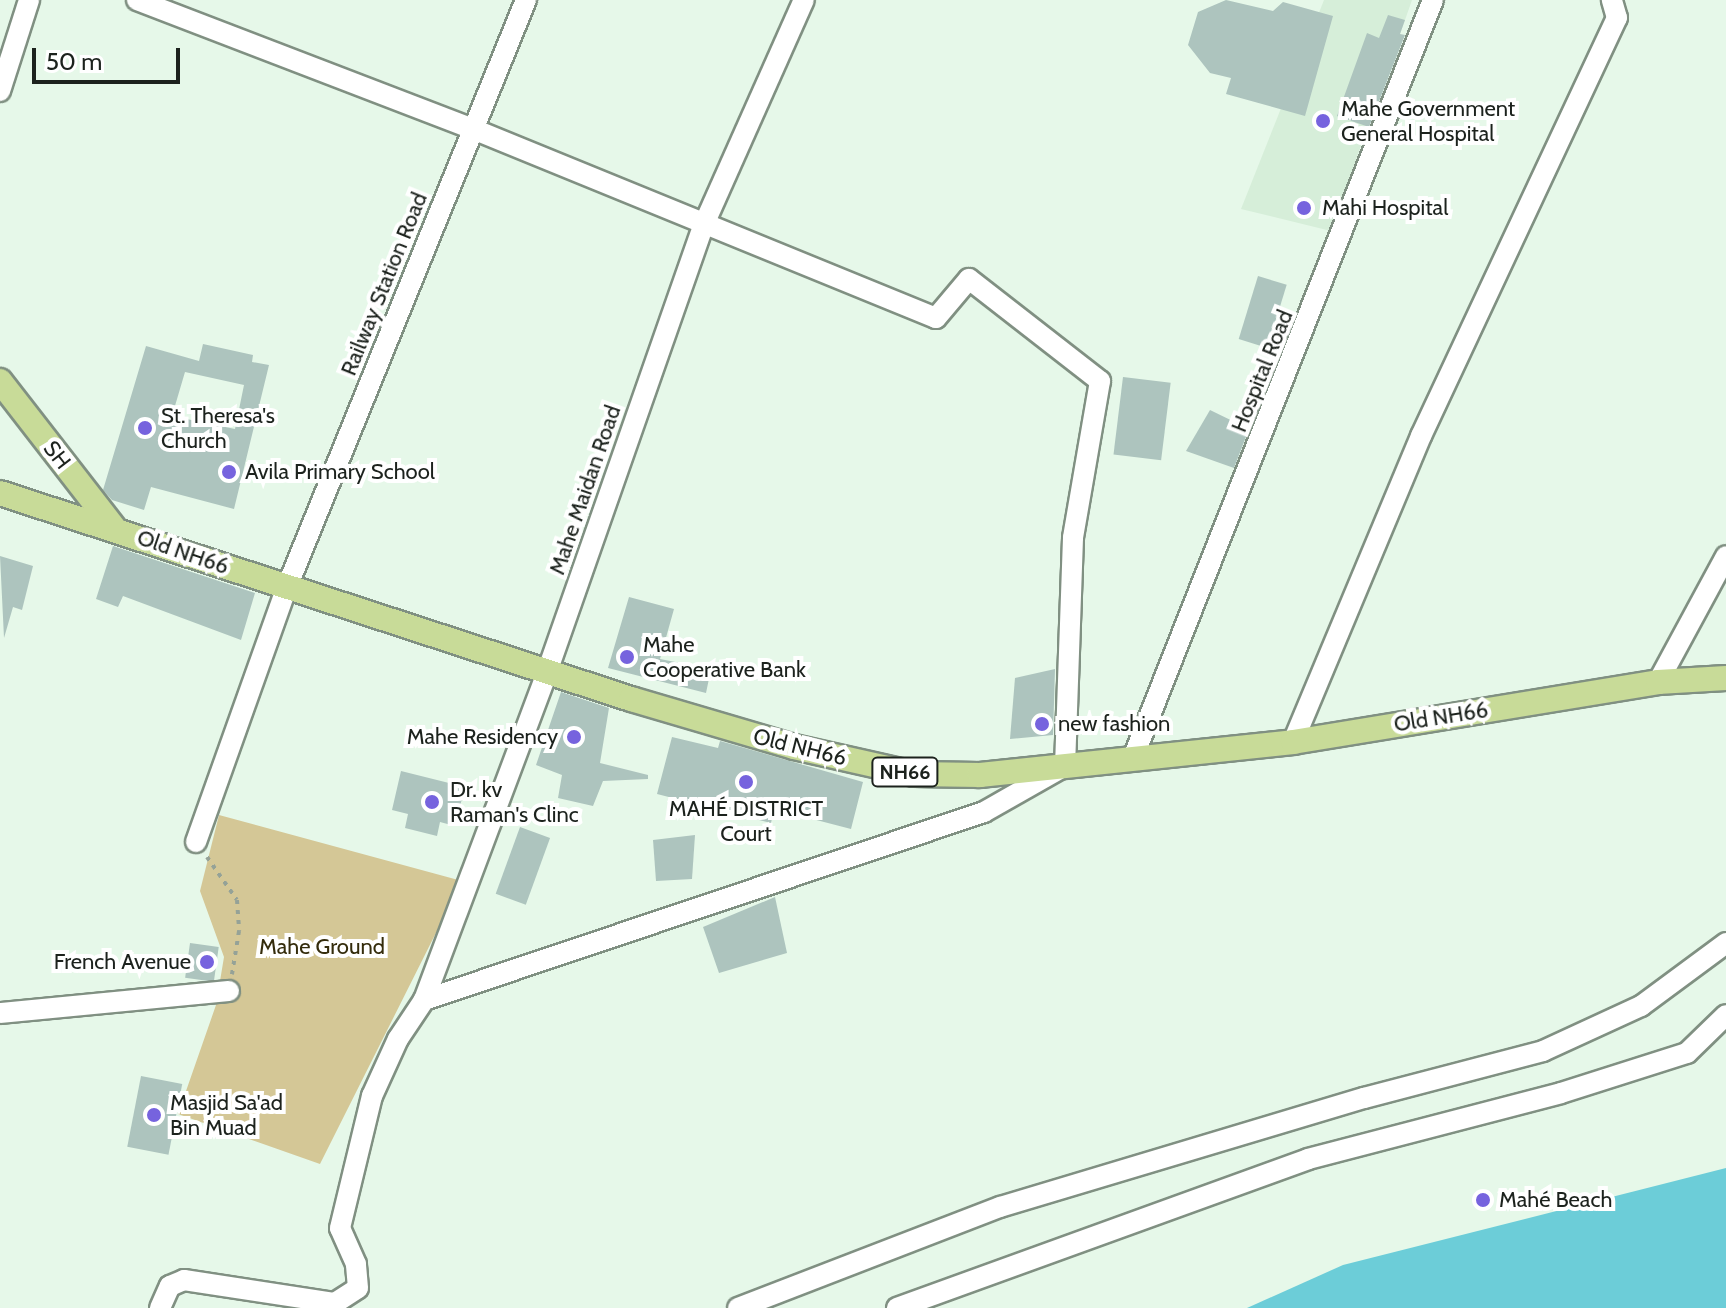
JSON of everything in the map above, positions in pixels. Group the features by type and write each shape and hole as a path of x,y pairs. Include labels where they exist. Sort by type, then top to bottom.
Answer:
{"main road":[{"name":"SH","path":"0,381 114,528"},
{"name":"Old NH66","path":"0,493 547,672 794,747 914,774 980,775 1293,742 1658,682 1726,678"}],"street":[{"path":"0,91 29,0"},
{"path":"137,0 473,129 936,318 969,279 1100,381 1073,538 1065,766 984,812 424,1000"},
{"name":"Railway Station Road","path":"196,842 287,587 526,0"},
{"name":"Mahe Maidan Road","path":"160,1308 170,1286 184,1280 335,1303 358,1288 356,1264 340,1228 344,1195 372,1096 398,1039 424,1000 547,672 705,222 804,0"},
{"name":"Hospital Road","path":"1133,758 1433,0"},
{"path":"1293,742 1421,436 1617,18 1612,0"},
{"path":"1658,682 1726,556"},
{"path":"738,1308 1000,1207 1364,1098 1543,1051 1641,1006 1726,943"},
{"path":"0,1013 229,991"},
{"path":"897,1308 1308,1159 1561,1093 1687,1053 1726,1015"}],"path":[{"path":"196,842 237,900 239,931 229,991"}],"shaded area":[{"name":"Mahe Government General Hospital","path":"1324,0 1412,0 1331,231 1241,209"}],"green space":[{"name":"Mahe Ground","path":"219,815 462,881 320,1164 178,1114 216,1005 224,957 200,891"}],"water":[{"path":"1726,1168 1726,1308 1247,1308 1343,1265"}],"building":[{"path":"1226,0 1273,11 1283,2 1333,16 1305,116 1226,94 1231,78 1210,73 1188,45 1198,12"},
{"path":"1388,15 1405,20 1400,34 1405,35 1369,127 1337,116 1367,33 1379,38"},
{"path":"1258,276 1287,285 1267,348 1239,339"},
{"path":"203,344 253,355 252,362 269,365 234,509 151,487 144,510 112,500 103,490 146,346 199,361","holes":["185,372 244,385 235,429 172,416"]},
{"path":"1123,377 1171,383 1161,460 1113,454"},
{"path":"1210,410 1249,429 1234,468 1186,451"},
{"path":"113,546 255,593 241,640 123,596 118,607 96,599"},
{"path":"0,556 33,566 22,610 13,607 4,638"},
{"path":"629,597 674,609 660,659 711,669 706,693 608,668"},
{"path":"1055,669 1053,735 1010,739 1015,678"},
{"name":"Mahe Residency","path":"561,692 609,708 600,763 648,775 648,779 603,781 593,806 558,798 562,775 536,765"},
{"path":"672,737 718,748 720,741 863,782 851,829 774,809 771,823 657,794"},
{"path":"401,771 465,787 455,826 440,822 437,836 405,828 408,814 392,810"},
{"path":"520,827 550,838 526,905 496,894"},
{"path":"695,835 692,879 656,881 653,840"},
{"path":"775,897 787,953 719,973 703,927"},
{"path":"190,943 219,947 214,982 185,978"},
{"name":"Masjid Sa'ad Bin Muad","path":"141,1076 182,1084 168,1155 127,1147"}],"place":[{"name":"Mahe Government General Hospital","path":"1323,121"},
{"name":"Mahi Hospital","path":"1304,208"},
{"name":"St. Theresa's Church","path":"145,428"},
{"name":"Avila Primary School","path":"229,472"},
{"name":"Mahe Cooperative Bank","path":"627,657"},
{"name":"new fashion","path":"1042,724"},
{"name":"Mahe Residency","path":"574,737"},
{"name":"MAHÉ DISTRICT Court","path":"746,782"},
{"name":"Dr. kv Raman's Clinc","path":"432,802"},
{"name":"French Avenue","path":"207,962"},
{"name":"Masjid Sa'ad Bin Muad","path":"154,1115"},
{"name":"Mahé Beach","path":"1483,1200"}]}
